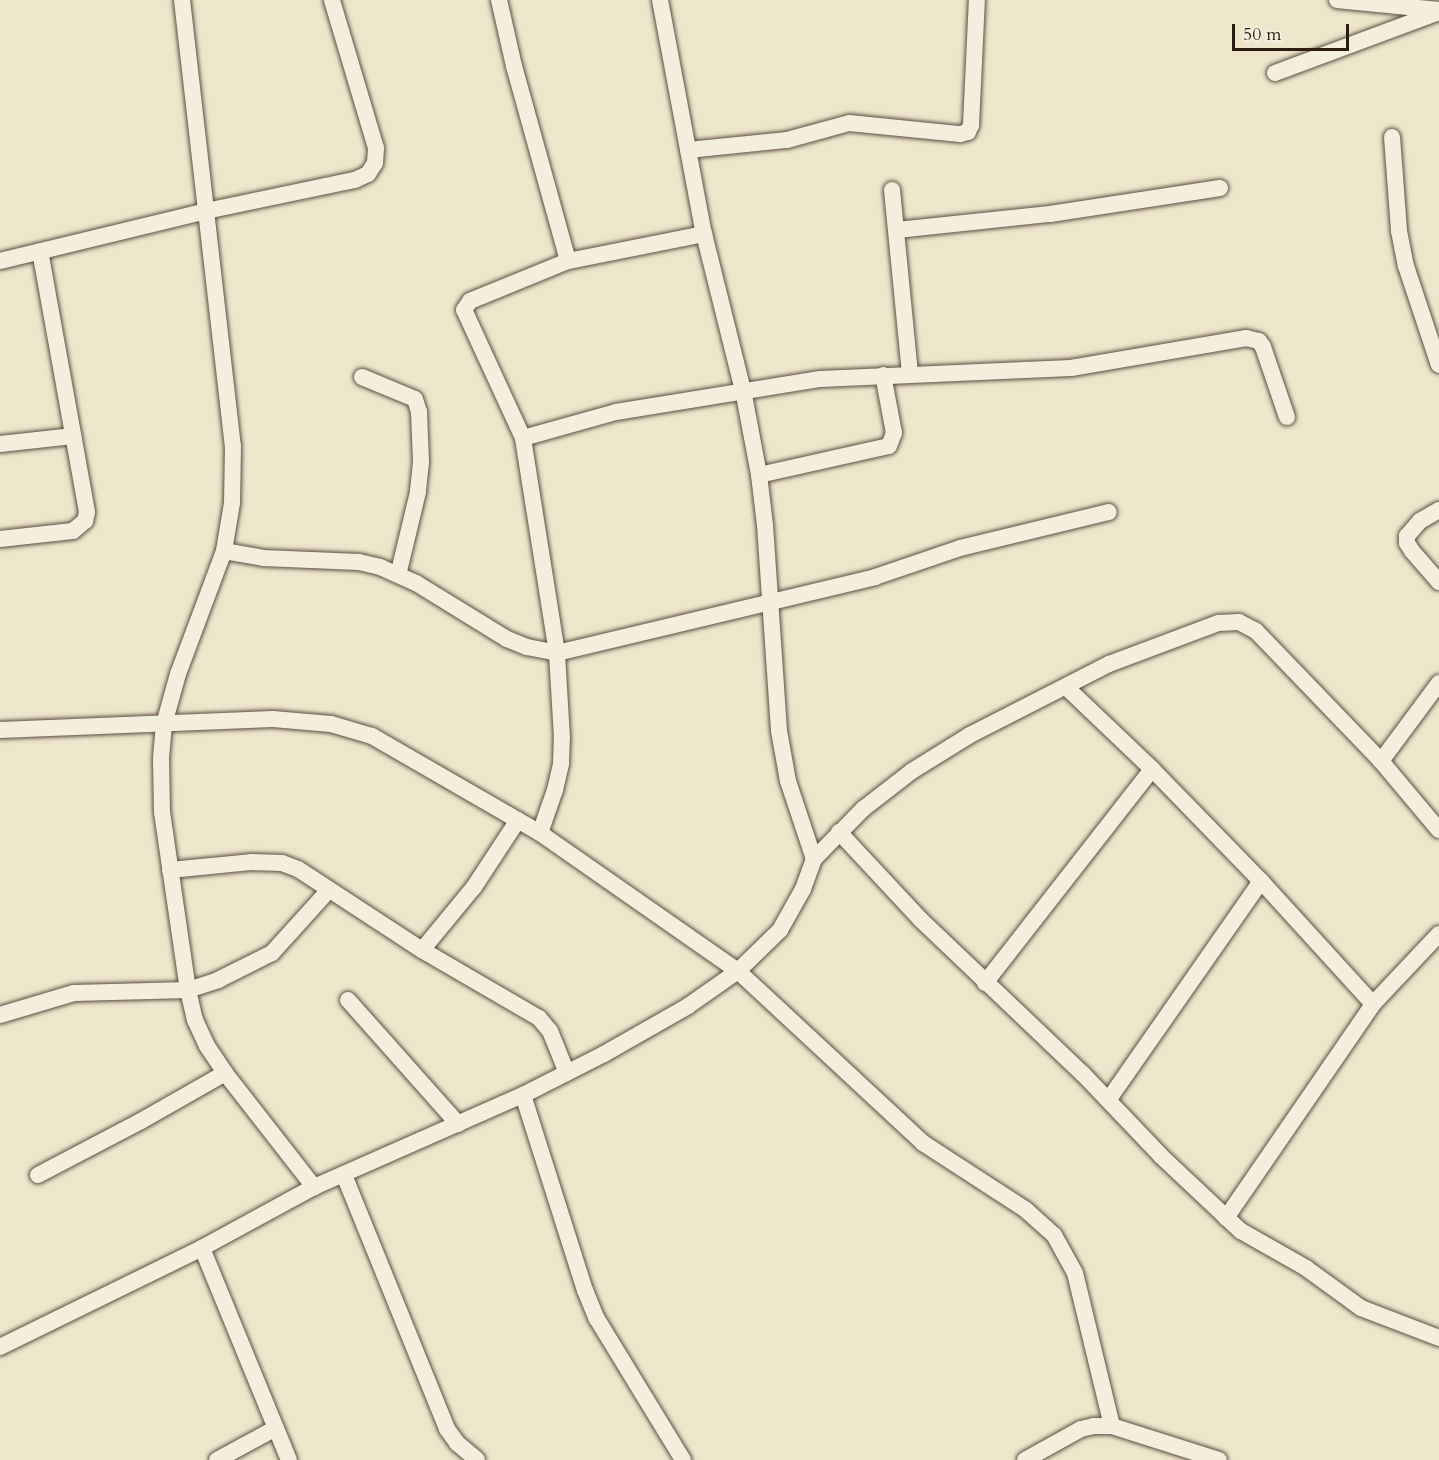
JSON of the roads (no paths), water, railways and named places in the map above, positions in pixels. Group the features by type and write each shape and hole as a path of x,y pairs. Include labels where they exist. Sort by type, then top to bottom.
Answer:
{"street":[{"path":"182,0 187,27 233,446 232,504 224,551 178,674 164,724 161,759 162,812 188,990 195,1020 207,1046 225,1072 314,1187"},
{"path":"0,261 206,211 355,180 368,174 375,163 376,148 332,0"},
{"path":"499,0 514,66 568,261"},
{"path":"660,0 704,234 743,390 759,475 765,525 779,731 788,781 814,859"},
{"path":"688,150 787,140 849,123 960,134 968,132 971,125 977,0"},
{"path":"1337,0 1439,11"},
{"path":"1275,73 1439,11"},
{"path":"1392,137 1399,231 1406,266 1439,365"},
{"path":"897,230 1050,214 1220,188"},
{"path":"892,190 910,373"},
{"path":"540,833 561,763 562,738 557,653 523,438 464,310 470,301 568,261 704,234"},
{"path":"0,539 73,531 85,520 86,504 40,251"},
{"path":"523,438 616,412 820,379 1101,365 1254,338 1263,347 1287,417"},
{"path":"759,475 889,446 894,433 883,375"},
{"path":"362,377 415,399 419,412 421,462 418,492 398,574"},
{"path":"0,444 74,436"},
{"path":"1439,510 1420,520 1407,536 1412,551 1439,582"},
{"path":"224,551 263,558 359,562 398,574 416,583 507,639 526,647 557,653 875,577 960,548 1109,512"},
{"path":"0,1347 202,1248 314,1187 523,1095 688,1006 738,971 780,930 803,889 814,859 839,831 863,809 922,765 970,735 1109,664 1218,623 1239,622 1256,631 1381,761 1439,831"},
{"path":"1381,761 1439,683"},
{"path":"1066,687 1152,769 1261,881 1373,1004"},
{"path":"0,730 273,719 331,724 372,736 518,819 738,971 923,1143 1026,1210 1054,1235 1075,1274 1112,1426"},
{"path":"985,983 1152,769"},
{"path":"422,950 474,887 518,819"},
{"path":"839,831 920,920 1109,1099 1161,1156 1241,1231 1306,1268 1361,1308 1439,1338"},
{"path":"171,870 251,862 282,863 298,869 422,950 539,1018 550,1031 567,1073"},
{"path":"1109,1099 1261,881"},
{"path":"0,1015 52,998 92,991 188,990 252,965 272,952 330,890"},
{"path":"1226,1218 1373,1004 1439,934"},
{"path":"348,1000 458,1124"},
{"path":"38,1174 141,1121 225,1072"},
{"path":"523,1095 585,1290 597,1319 683,1460"},
{"path":"344,1175 447,1429 457,1443 477,1460"},
{"path":"202,1248 289,1460"},
{"path":"1025,1460 1081,1429 1112,1426 1219,1460"},
{"path":"217,1460 276,1428"}]}
